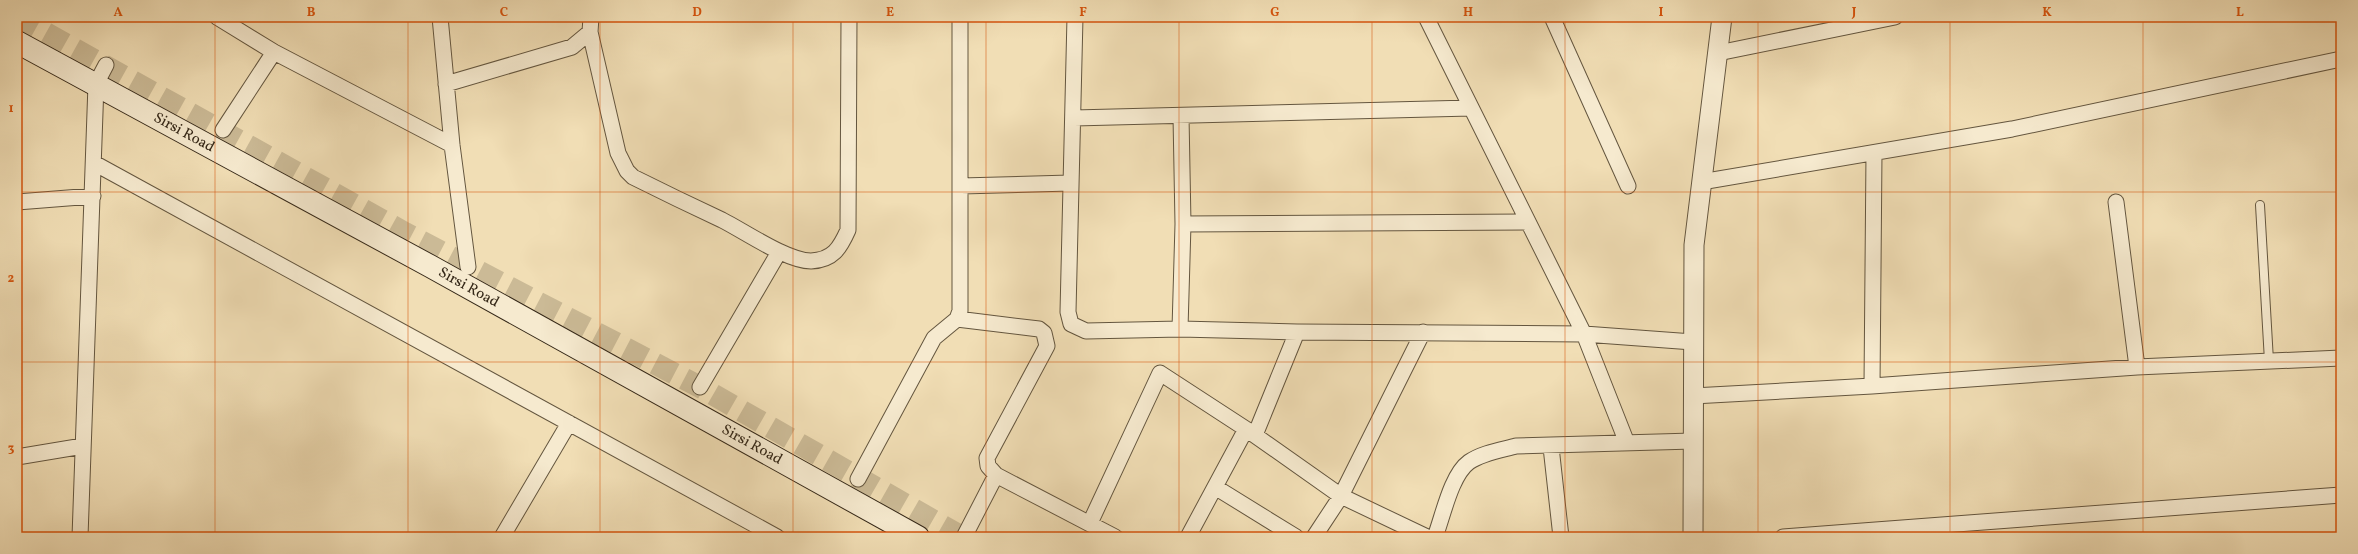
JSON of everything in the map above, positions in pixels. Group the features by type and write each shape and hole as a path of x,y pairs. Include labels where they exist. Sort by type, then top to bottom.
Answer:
{"main road":[{"name":"Sirsi Road","path":"17,42 430,266 918,537"}],"street":[{"path":"217,17 274,52 452,145"},
{"path":"440,17 452,145 468,267"},
{"path":"591,17 590,32 618,153 627,171 633,177 722,221 779,252 810,261 823,258 840,249 848,230 849,17"},
{"path":"858,479 934,338 957,319 961,305 960,17"},
{"path":"1075,17 1074,118 1070,183 1068,312 1071,324 1086,331 1180,328 1297,332 1584,334 1693,342"},
{"path":"1426,17 1584,334 1627,443"},
{"path":"1552,17 1628,186"},
{"path":"1693,537 1694,245 1722,17"},
{"path":"1718,52 1895,17"},
{"path":"446,84 566,49 581,41 590,32"},
{"path":"223,130 274,52"},
{"path":"1702,182 2012,129 2341,59"},
{"path":"80,537 96,84 106,65"},
{"path":"1074,118 1471,108"},
{"path":"1180,328 1183,224 1181,116"},
{"path":"1872,386 1874,153"},
{"path":"94,163 777,537"},
{"path":"961,186 1070,183"},
{"path":"17,202 93,196"},
{"path":"2116,202 2137,367"},
{"path":"1183,224 1528,222"},
{"path":"700,387 779,252"},
{"path":"957,319 1039,329 1046,339 1047,346 987,458 988,466 996,475 1115,537"},
{"path":"1188,537 1215,488 1250,432 1297,332"},
{"path":"1314,537 1341,496 1423,332"},
{"path":"1693,396 1872,386 2137,367 2341,358"},
{"path":"1090,523 1160,373 1250,432 1341,496 1427,537"},
{"path":"502,537 569,424"},
{"path":"1435,537 1456,477 1469,462 1493,452 1516,446 1551,447 1693,441"},
{"path":"17,457 83,446"},
{"path":"1551,447 1561,537"},
{"path":"964,537 996,475"},
{"path":"1215,488 1296,537"},
{"path":"1783,537 2341,494"}],"lane":[{"path":"2260,205 2269,361"}],"tunnel":[{"path":"17,17 405,233 700,387 962,537"}]}
